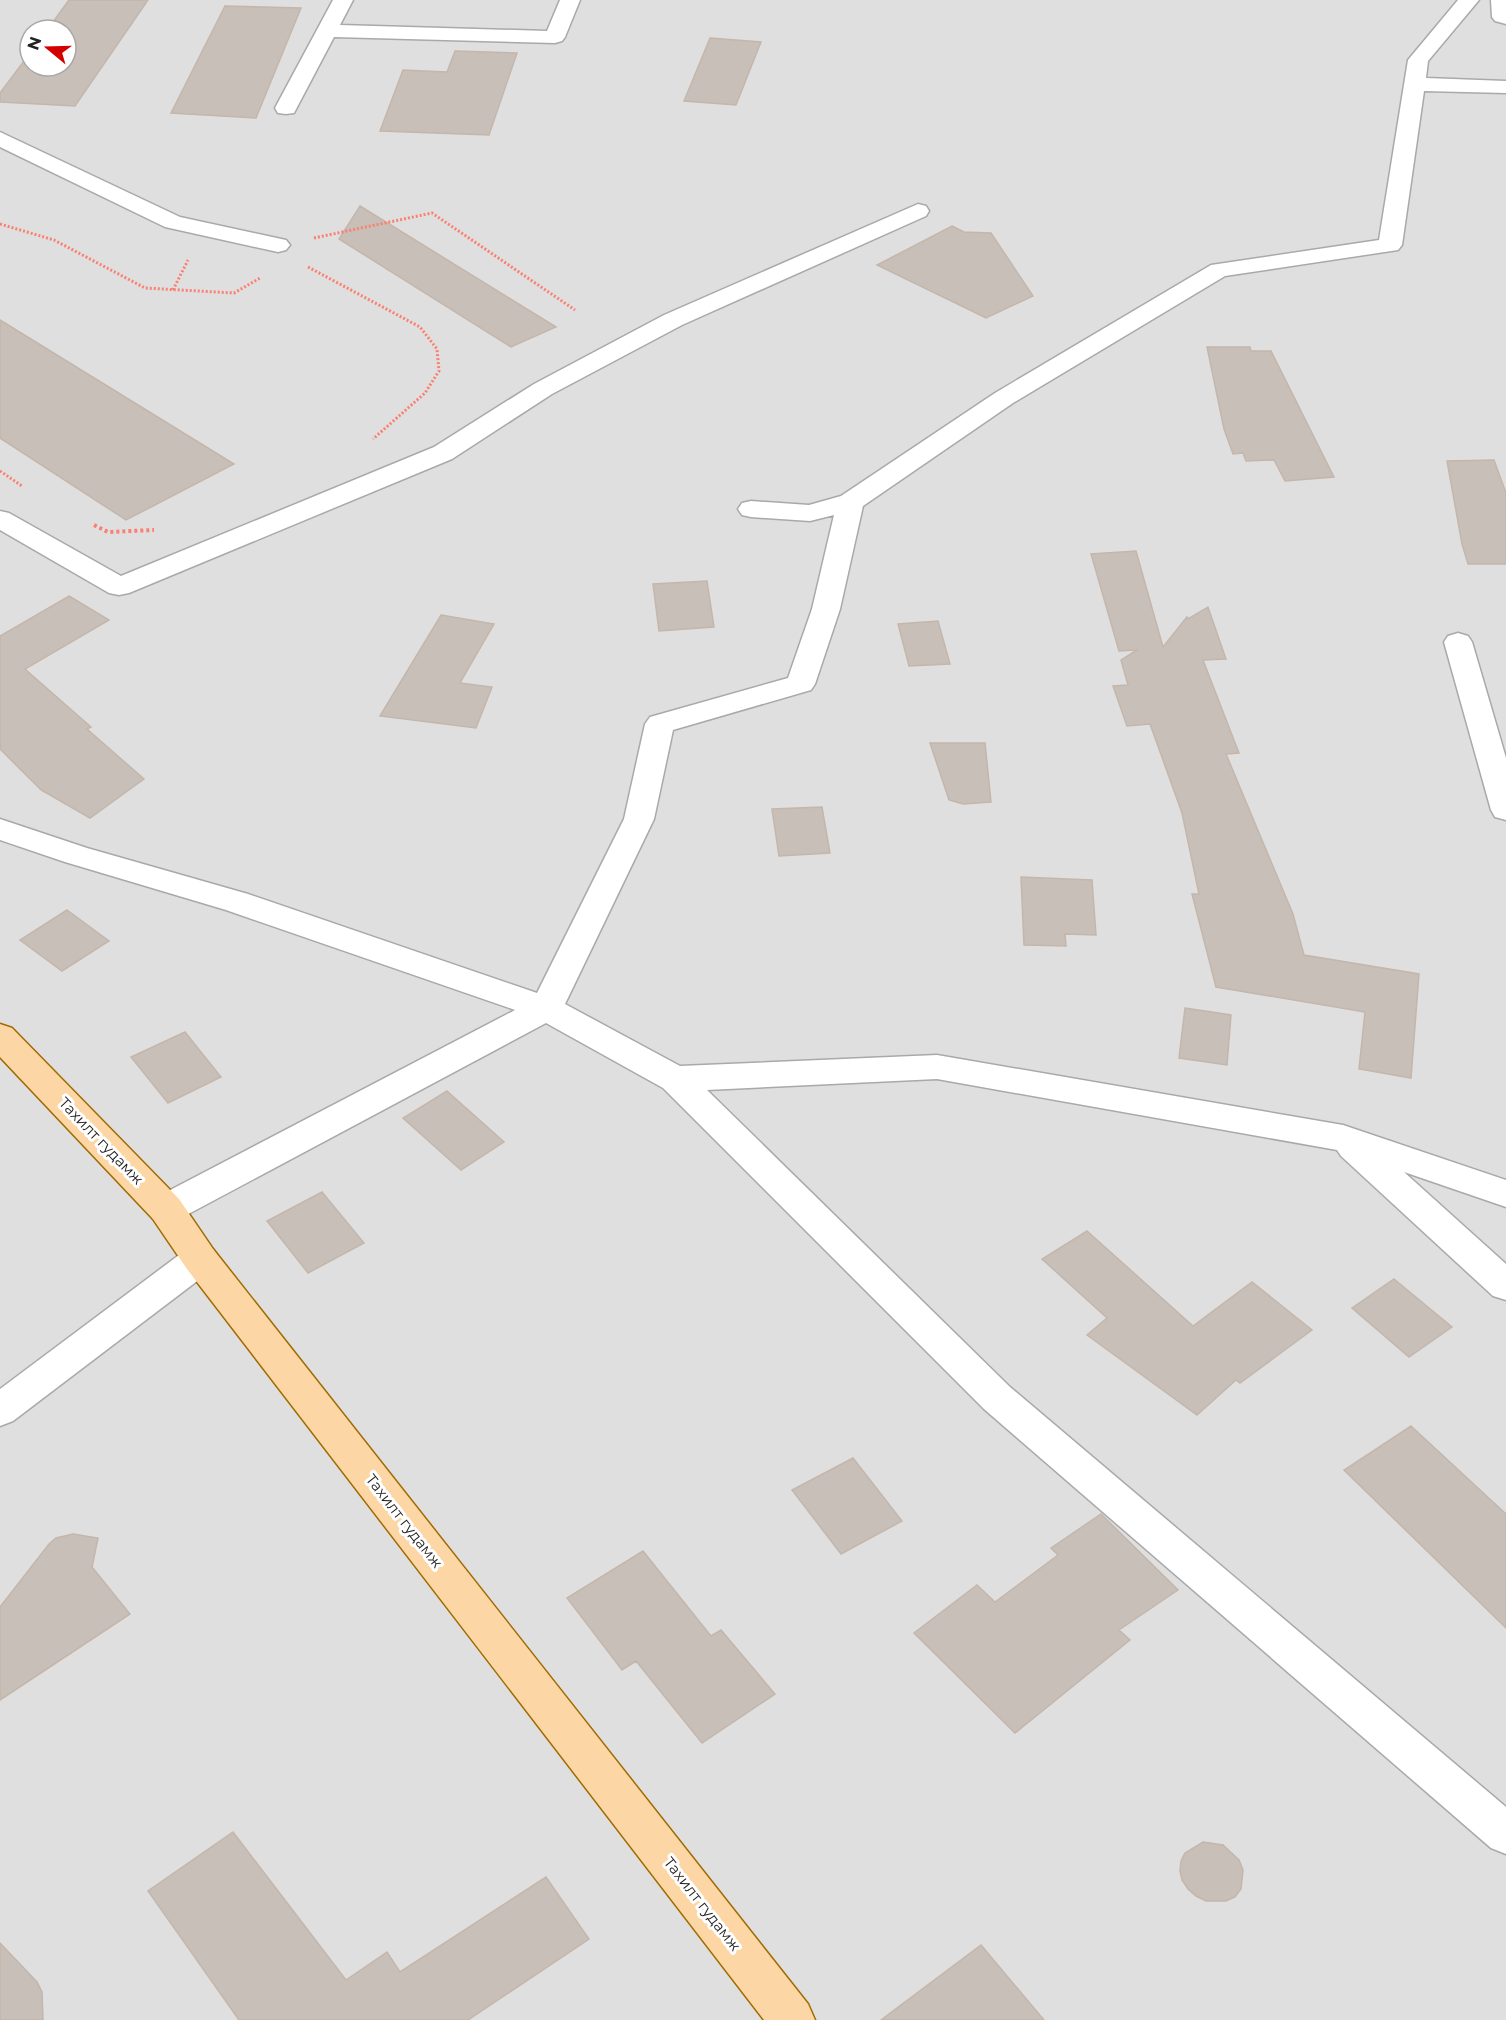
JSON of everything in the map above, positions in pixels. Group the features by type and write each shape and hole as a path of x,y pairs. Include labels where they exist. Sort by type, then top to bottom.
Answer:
{"main road":[{"name":"Тахилт гудамж","path":"0,1036 166,1209 200,1259 792,2020"}],"street":[{"path":"286,108 343,0"},
{"path":"326,32 555,37 570,0"},
{"path":"751,509 810,513 850,502 1004,398 1218,270 1390,246 1418,60 1469,0"},
{"path":"1501,0 1502,17 1506,18"},
{"path":"1414,84 1506,87"},
{"path":"0,139 173,222 278,246"},
{"path":"0,519 119,587 443,453 543,389 674,320 918,211"},
{"path":"166,1209 546,1008 639,819 660,724 801,684 826,609 850,502"},
{"path":"1458,642 1506,810"},
{"path":"0,829 76,855 237,902 546,1008 675,1079 998,1398 1506,1834"},
{"path":"675,1079 937,1067 1343,1138 1506,1194"},
{"path":"1343,1138 1506,1286"},
{"path":"0,1410 200,1259"}],"path":[{"path":"378,224 432,213 575,310"},
{"path":"278,246 304,265 420,327 436,349 439,371 425,393 375,438 365,442"},
{"path":"0,471 29,490"},
{"path":"88,522 108,532 161,530"}],"shaded area":[{"path":"0,0 1506,0 1506,2020 0,2020"}],"building":[{"path":"69,0 148,0 75,106 0,102 0,93 18,69 18,78 78,78 78,18 56,18"},
{"path":"225,6 301,8 256,118 171,113"},
{"path":"710,38 761,42 736,105 684,101"},
{"path":"455,51 517,53 489,135 380,131 403,70 447,72"},
{"path":"360,206 556,327 511,347 339,239"},
{"path":"952,226 964,232 991,233 1033,296 986,318 877,265"},
{"path":"0,320 234,464 126,520 0,438"},
{"path":"1207,347 1250,347 1251,351 1271,351 1334,477 1285,481 1274,460 1246,461 1243,453 1233,454 1224,429"},
{"path":"1494,460 1506,493 1506,564 1468,564 1462,544 1447,461"},
{"path":"1136,551 1163,647 1187,617 1188,619 1208,607 1226,659 1203,660 1239,753 1226,754 1293,914 1304,955 1419,974 1411,1078 1359,1069 1365,1012 1216,987 1192,894 1199,894 1182,813 1150,724 1127,726 1113,686 1128,685 1121,660 1137,650 1119,651 1091,554"},
{"path":"707,581 714,627 659,631 653,584"},
{"path":"69,596 109,620 25,669 91,727 87,729 144,779 90,818 41,790 0,749 0,636"},
{"path":"441,615 494,624 460,683 492,687 476,728 380,716"},
{"path":"938,621 950,664 909,666 898,624"},
{"path":"930,743 985,743 991,802 963,804 949,800"},
{"path":"822,807 830,853 779,856 772,809"},
{"path":"1021,877 1092,880 1096,935 1065,934 1066,946 1024,945"},
{"path":"67,910 109,941 62,971 20,940"},
{"path":"1185,1008 1231,1015 1227,1065 1179,1058"},
{"path":"185,1032 221,1077 168,1103 131,1057"},
{"path":"447,1091 504,1142 461,1170 403,1118"},
{"path":"322,1192 364,1243 308,1273 267,1221"},
{"path":"1087,1231 1193,1326 1252,1282 1312,1330 1240,1383 1236,1380 1197,1415 1087,1335 1107,1318 1042,1259"},
{"path":"1394,1279 1452,1327 1409,1357 1352,1308"},
{"path":"1411,1426 1506,1514 1506,1628 1344,1470"},
{"path":"853,1458 902,1521 841,1554 792,1490"},
{"path":"1101,1514 1178,1590 1119,1630 1130,1640 1015,1733 914,1633 977,1585 995,1602 1058,1555 1051,1548"},
{"path":"73,1534 98,1538 92,1567 130,1614 0,1700 0,1607 49,1544 56,1538"},
{"path":"643,1551 711,1636 721,1630 775,1694 702,1743 636,1661 622,1670 567,1598"},
{"path":"233,1832 346,1980 387,1952 400,1972 546,1877 589,1939 468,2020 239,2020 148,1891"},
{"path":"1203,1842 1223,1845 1239,1860 1243,1870 1241,1889 1235,1897 1226,1901 1206,1901 1188,1889 1182,1880 1181,1861 1185,1853"},
{"path":"0,1943 37,1982 42,1992 43,2020 0,2020"},
{"path":"981,1945 1044,2020 881,2020"}]}
